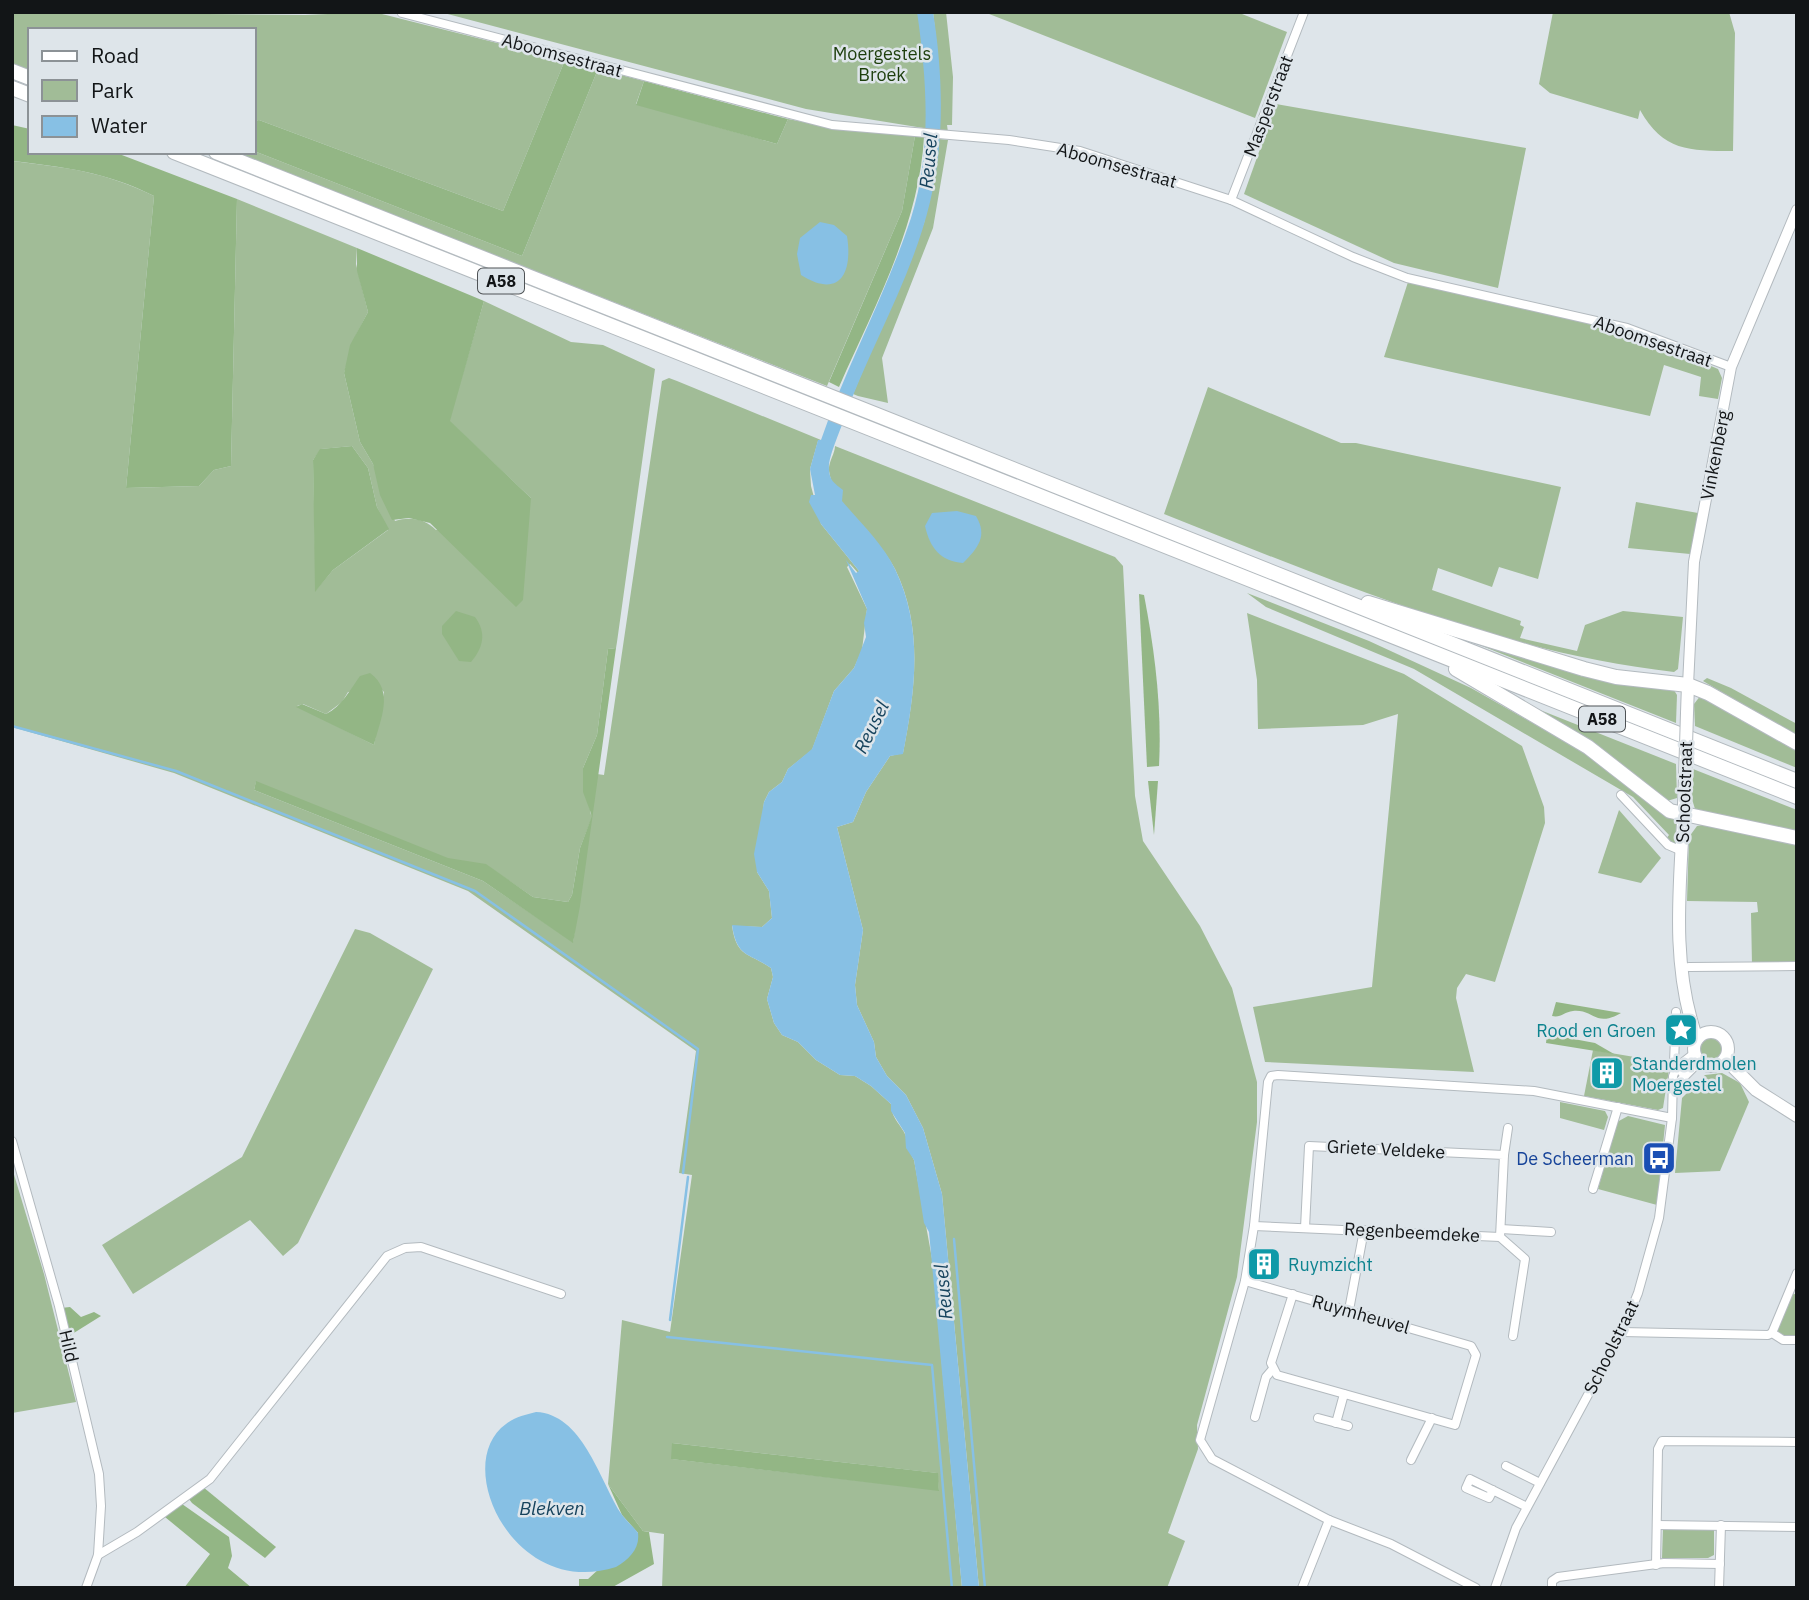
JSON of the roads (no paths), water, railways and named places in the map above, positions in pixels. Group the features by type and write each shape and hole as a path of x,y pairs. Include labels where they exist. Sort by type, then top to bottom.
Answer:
{"highway":[{"name":"A58","path":"179,154 830,404"},
{"name":"A58","path":"221,154 1406,642 1797,797"},
{"name":"A58","path":"850,412 1286,579 1797,781"},
{"name":"A58","path":"1286,579 1584,669 1616,677 1688,685 1708,693 1797,743"},
{"name":"A58","path":"1406,642 1588,747 1654,801 1684,814 1797,838"}],"main road":[{"name":"Vinkenberg","path":"1687,713 1688,685"},
{"name":"Schoolstraat","path":"1687,713 1679,954 1686,996 1702,1035"},
{"path":"1716,1032 1726,1039 1728,1051 1721,1062 1707,1066 1697,1057 1702,1035 1716,1032"},
{"path":"1721,1062 1751,1086 1797,1116"}],"street":[{"name":"Masperstraat","path":"1231,200 1304,12"},
{"name":"Aboomsestraat","path":"402,13 788,116 832,125 1009,140 1080,151 1231,200 1353,257 1408,278 1628,328 1731,367"},
{"name":"Vinkenberg","path":"1688,685 1694,562 1731,367 1797,210"},
{"path":"1620,795 1668,845 1682,851"},
{"path":"1689,967 1797,965"},
{"name":"Schoolstraat","path":"1495,1588 1506,1552 1527,1507 1622,1332 1645,1273 1659,1218 1672,1118 1673,1076 1677,1067 1674,1055 1676,1012"},
{"path":"1684,1075 1677,1067 1697,1057"},
{"path":"1673,1088 1697,1057"},
{"path":"1476,1588 1391,1544 1329,1520 1212,1459 1200,1440 1245,1281 1271,1076 1534,1091 1672,1118"},
{"path":"1593,1189 1618,1107"},
{"path":"1500,1233 1508,1128"},
{"name":"Hild","path":"12,1141 60,1306 99,1475 101,1506 98,1555 86,1588"},
{"name":"Griete Veldeke","path":"1305,1228 1309,1146 1504,1155"},
{"name":"Regenbeemdeke","path":"1254,1226 1550,1232"},
{"path":"1349,1310 1364,1230"},
{"name":"Regenbeemdeke","path":"1500,1233 1525,1259 1513,1336"},
{"path":"98,1555 137,1532 210,1479 387,1256 405,1248 421,1247 561,1294"},
{"path":"1622,1332 1763,1336 1772,1333 1794,1289 1797,1273"},
{"name":"Ruymheuvel","path":"1245,1281 1476,1350 1455,1424 1432,1418"},
{"path":"1293,1294 1271,1363 1272,1370 1277,1375 1432,1418 1411,1460"},
{"path":"1772,1333 1783,1340 1797,1340"},
{"path":"1255,1417 1266,1377 1272,1370"},
{"path":"1336,1423 1344,1394"},
{"path":"1318,1418 1348,1426"},
{"path":"1656,1564 1658,1449 1662,1441 1797,1442"},
{"path":"1506,1466 1540,1483"},
{"path":"1493,1490 1527,1507"},
{"path":"1302,1588 1329,1520"},
{"path":"1657,1525 1797,1527"},
{"path":"1719,1588 1721,1525"},
{"path":"1552,1584 1558,1577 1656,1564 1720,1564"}],"water":[{"name":"Reusel","path":"917,12 933,12 936,35 941,107 935,179 913,258 854,392 829,464 831,479 843,490 842,501 884,551 904,592 913,637 911,707 903,754 890,756 866,792 853,822 837,827 863,930 855,985 857,1005 874,1042 876,1057 887,1076 906,1095 923,1128 942,1194 979,1588 962,1588 929,1232 924,1223 914,1160 906,1148 905,1133 891,1111 891,1104 871,1086 855,1076 840,1075 816,1060 798,1042 782,1035 774,1023 767,999 773,977 771,968 740,949 732,925 762,927 772,918 769,891 757,872 754,854 764,802 769,792 782,782 788,769 812,749 834,691 854,668 866,637 864,623 867,609 846,560 856,573 859,571 821,524 809,502 811,495 815,495 810,469 818,440 821,440 901,246 918,193 926,116"},
{"path":"820,222 834,225 847,236 848,262 840,279 834,283 814,282 801,275 797,254 800,238"},
{"path":"957,511 976,516 981,530 977,547 963,563 955,562 937,552 925,526 932,513"},
{"name":"Blekven","path":"536,1412 552,1415 566,1424 577,1436 620,1512 638,1533 633,1553 616,1567 580,1572 548,1564 522,1547 502,1523 489,1496 485,1468 490,1443 506,1424 520,1416"}],"waterway":[{"path":"12,726 176,771 475,891 698,1049 683,1173"},
{"path":"670,1320 688,1177"},
{"name":"Reusel","path":"954,1239 985,1588"},
{"path":"667,1337 932,1365 952,1588"}],"place":[{"name":"Rood en Groen","path":"1681,1030"},
{"name":"Standerdmolen Moergestel","path":"1607,1073"},
{"name":"De Scheerman","path":"1659,1158"},
{"name":"Ruymzicht","path":"1264,1264"}],"park label":[{"name":"Moergestels Broek","path":"882,63"}]}
